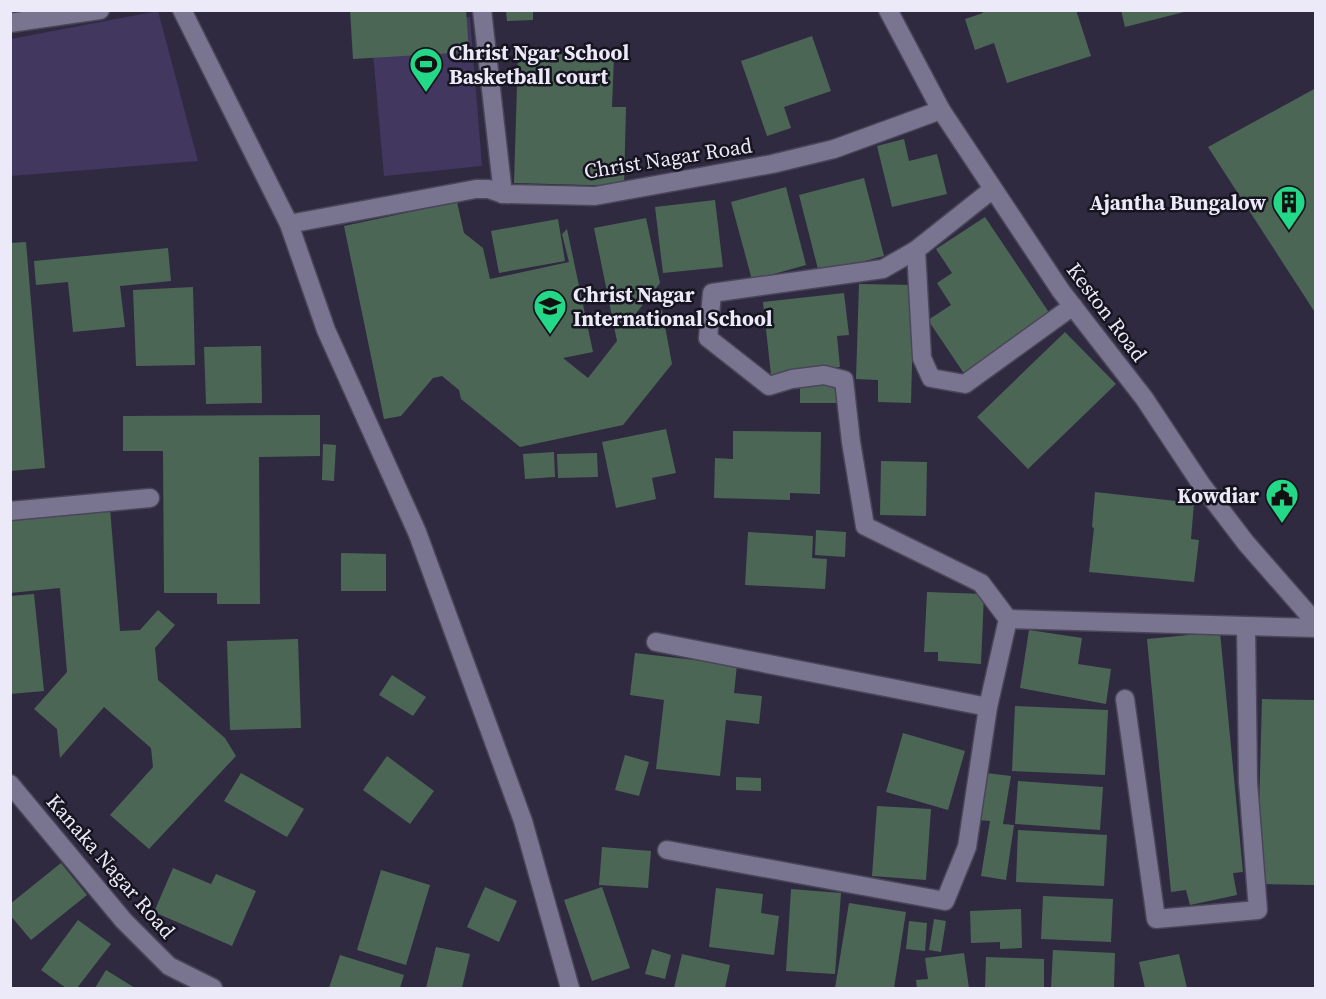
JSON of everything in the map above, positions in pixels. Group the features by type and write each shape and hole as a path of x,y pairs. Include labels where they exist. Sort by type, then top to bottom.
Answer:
{"street":[{"path":"10,23 100,10"},
{"path":"182,10 289,224 326,330 426,554 524,821 570,988"},
{"path":"482,10 503,194"},
{"name":"Keston Road","path":"888,10 941,110 1073,306 1144,398 1201,484 1246,543 1316,623"},
{"name":"Christ Nagar Road","path":"289,224 476,189 489,189 503,194 595,196 772,164 834,149 941,110"},
{"path":"667,850 945,901 968,847 988,707 1008,619 981,583 865,526 851,442 844,380 824,375 792,379 769,386 708,338 712,293 883,269 916,250 993,189"},
{"path":"916,250 922,358 931,378 965,384 1073,306"},
{"path":"10,511 150,498"},
{"path":"1008,619 1316,628"},
{"path":"1125,699 1156,919 1258,910 1248,782 1246,626"},
{"path":"656,642 988,707"},
{"name":"Kanaka Nagar Road","path":"11,784 124,921 169,966 213,988"}],"shaded area":[{"path":"158,11 198,161 11,176 11,39"},
{"name":"Christ Ngar School Basketball court","path":"470,17 482,166 384,176 370,20"}],"building":[{"path":"350,10 466,10 469,52 353,59"},
{"path":"506,10 533,10 533,20 507,21"},
{"path":"982,10 1076,10 1091,56 1007,83 994,43 975,50 965,19 983,13"},
{"path":"1121,10 1188,10 1188,11 1125,27"},
{"path":"812,36 831,91 784,107 791,128 767,136 741,61"},
{"path":"518,53 614,56 612,107 626,107 624,186 514,183"},
{"name":"Ajantha Bungalow","path":"1316,88 1316,314 1208,147"},
{"path":"904,139 909,161 937,154 947,194 892,207 877,146"},
{"path":"864,178 884,256 819,273 799,195"},
{"path":"786,187 806,265 752,280 731,202"},
{"path":"715,200 723,267 663,273 655,207"},
{"path":"457,202 464,233 483,248 490,279 569,262 562,234 567,229 593,352 563,358 588,378 617,341 594,228 646,218 660,283 633,317 662,310 672,364 623,425 520,447 461,399 459,390 442,376 433,378 401,416 384,419 344,226"},
{"path":"985,217 1052,317 965,375 928,320 951,305 937,283 952,273 936,249"},
{"path":"558,219 565,261 499,273 491,231"},
{"path":"26,242 45,468 10,471 10,243"},
{"path":"168,248 171,281 120,286 125,327 73,332 68,282 36,285 34,261"},
{"path":"859,284 914,285 911,403 878,402 878,380 856,379"},
{"path":"193,287 195,365 136,366 133,290"},
{"path":"844,293 849,335 837,336 840,367 771,375 763,302"},
{"path":"1065,332 1116,384 1028,469 977,417"},
{"path":"261,346 262,403 206,404 204,347"},
{"path":"800,380 836,380 836,403 800,403"},
{"path":"320,415 320,456 259,457 260,604 217,604 217,593 164,593 163,451 123,451 123,416"},
{"path":"666,429 676,473 652,478 656,499 616,508 602,442"},
{"path":"733,431 821,432 820,494 790,493 790,500 714,498 715,458 733,459"},
{"path":"323,444 336,445 334,481 322,480"},
{"path":"554,452 555,477 525,479 523,454"},
{"path":"597,453 598,477 558,478 557,454"},
{"path":"881,461 927,462 926,516 880,515"},
{"path":"1095,492 1194,503 1191,539 1199,540 1194,582 1089,572"},
{"path":"110,508 120,631 140,630 158,610 175,625 155,648 158,680 225,738 236,756 149,849 110,815 153,767 151,748 104,707 60,758 57,729 34,709 67,672 60,588 10,593 10,516"},
{"path":"816,530 846,532 845,557 815,555"},
{"path":"748,532 813,536 812,558 827,559 825,589 745,585"},
{"path":"341,553 386,554 386,591 341,591"},
{"path":"927,592 984,594 981,664 938,661 938,652 924,652"},
{"path":"34,594 44,691 10,694 10,596"},
{"path":"1029,630 1082,638 1078,664 1111,669 1106,704 1020,688"},
{"path":"1220,632 1243,872 1233,873 1237,895 1190,905 1186,890 1171,892 1147,639"},
{"path":"298,639 301,728 230,730 227,641"},
{"path":"635,653 737,665 734,693 762,696 759,724 726,720 720,776 656,769 664,700 630,695"},
{"path":"392,675 426,697 413,716 379,695"},
{"path":"1262,699 1316,700 1316,885 1257,884"},
{"path":"1015,706 1108,710 1105,775 1012,771"},
{"path":"903,733 965,751 948,810 886,792"},
{"path":"625,755 649,762 639,796 615,790"},
{"path":"387,756 434,791 410,824 363,790"},
{"path":"241,773 304,809 287,837 224,801"},
{"path":"986,773 1011,776 1003,824 1014,825 1006,880 981,876 990,821 979,820"},
{"path":"736,777 761,778 761,791 736,790"},
{"path":"1018,781 1103,787 1100,830 1015,824"},
{"path":"877,806 931,809 926,880 872,876"},
{"path":"1018,830 1107,835 1104,886 1016,882"},
{"path":"602,847 651,851 648,888 599,885"},
{"path":"61,863 87,895 31,940 10,915 10,904"},
{"path":"173,868 211,884 216,874 256,891 232,946 154,912"},
{"path":"381,870 430,885 406,965 357,950"},
{"path":"485,887 517,901 499,942 467,927"},
{"path":"602,887 630,968 592,981 564,900"},
{"path":"716,888 763,894 761,913 779,916 774,955 709,947"},
{"path":"791,889 841,893 835,974 786,971"},
{"path":"1043,896 1113,899 1111,942 1041,939"},
{"path":"849,903 906,912 894,988 835,988"},
{"path":"1021,909 1022,948 1000,949 1000,942 971,943 970,911"},
{"path":"934,919 946,921 941,952 929,950"},
{"path":"78,920 111,944 77,988 66,988 41,970"},
{"path":"909,921 927,923 925,951 906,949"},
{"path":"436,947 470,954 462,988 426,988"},
{"path":"652,949 671,955 665,979 645,974"},
{"path":"1053,950 1115,953 1114,988 1051,988"},
{"path":"964,953 969,988 917,988 916,980 928,979 925,958"},
{"path":"682,954 730,965 725,988 674,988"},
{"path":"1179,954 1187,988 1145,988 1139,962"},
{"path":"340,955 404,975 400,988 329,988"},
{"path":"986,957 1044,959 1044,988 985,988"},
{"path":"106,970 135,988 95,988"}],"place":[{"name":"Christ Ngar School Basketball court","path":"426,93"},
{"name":"Ajantha Bungalow","path":"1289,231"},
{"name":"Christ Nagar International School","path":"550,335"},
{"name":"Kowdiar","path":"1282,524"}]}
